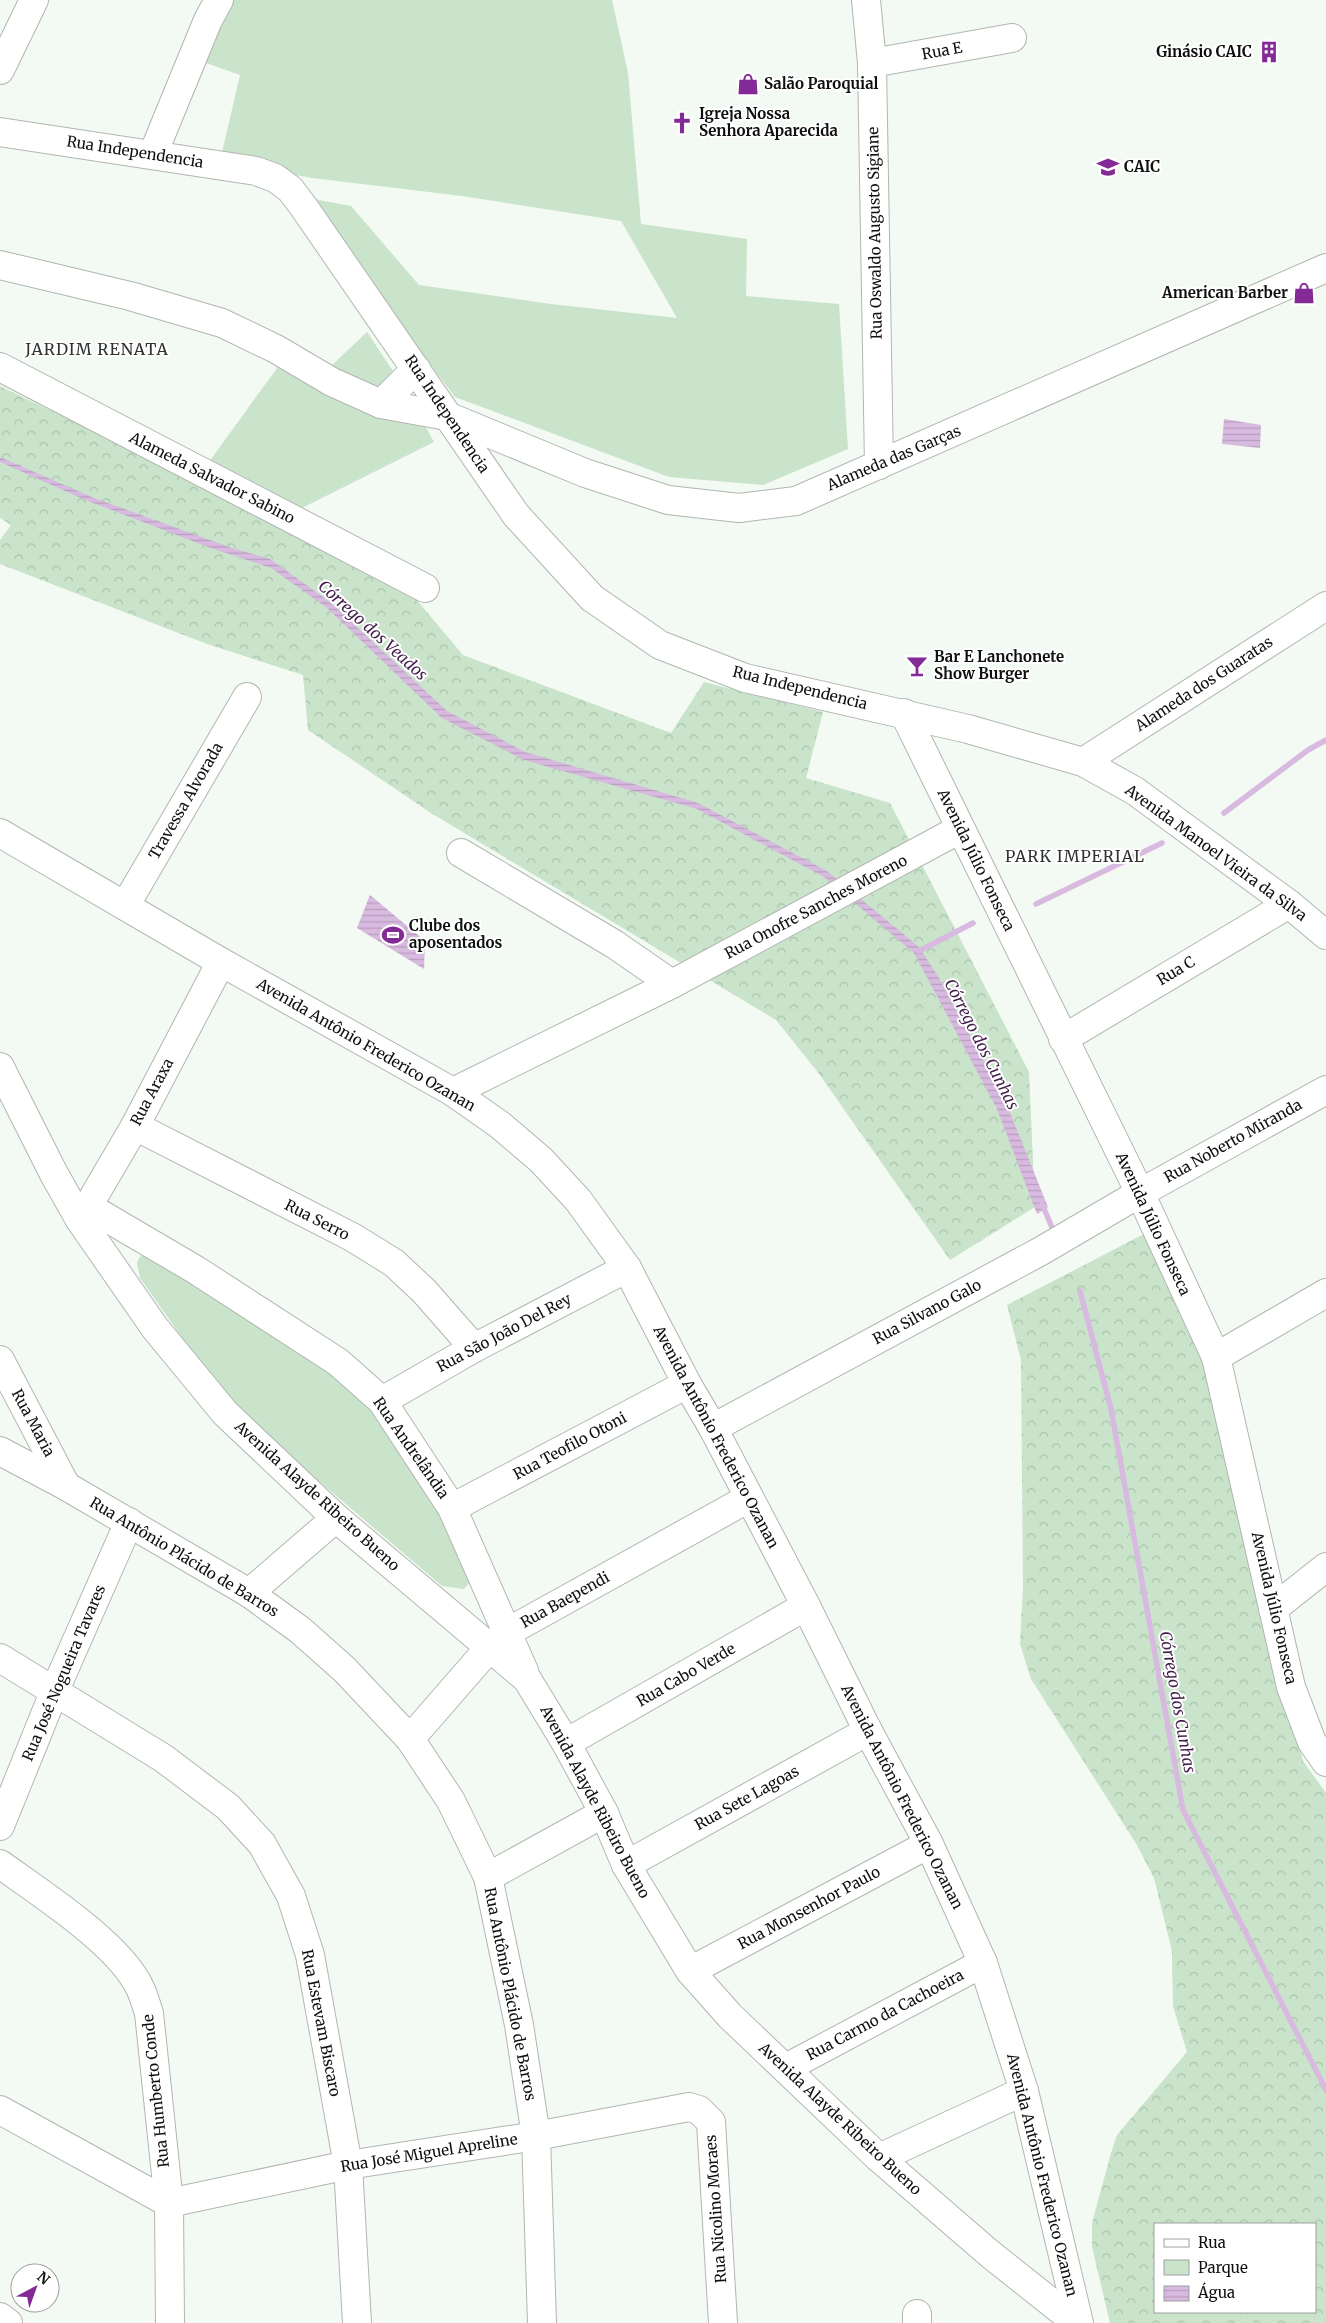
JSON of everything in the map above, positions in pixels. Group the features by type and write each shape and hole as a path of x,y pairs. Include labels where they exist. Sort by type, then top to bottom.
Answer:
{"street":[{"path":"0,70 34,0"},
{"path":"153,154 208,20 219,0"},
{"name":"Rua Oswaldo Augusto Sigiane","path":"866,0 872,63 880,465"},
{"name":"Rua E","path":"872,63 1012,38"},
{"name":"Rua Independencia","path":"0,132 256,171 275,178 290,189 303,206 516,515 592,598 660,645 745,678 904,713"},
{"name":"Alameda das Garças","path":"0,264 130,296 222,323 276,349 332,382 382,404 447,416 585,473 668,500 739,508 796,501 1326,268"},
{"name":"Alameda Salvador Sabino","path":"0,367 425,588"},
{"path":"382,404 416,369"},
{"name":"Alameda dos Guaratas","path":"1083,762 1326,606"},
{"name":"Travessa Alvorada","path":"125,906 247,697"},
{"name":"Avenida Manoel Vieira da Silva","path":"904,713 1083,762 1136,791 1289,904 1326,935"},
{"name":"Avenida Júlio Fonseca","path":"904,713 1140,1193 1216,1357 1291,1687 1321,1745"},
{"name":"Rua Onofre Sanches Moreno","path":"453,1092 672,984 960,829"},
{"name":"Avenida Antônio Frederico Ozanan","path":"0,834 221,962 453,1092 500,1125 541,1160 578,1200 627,1268 713,1428 806,1606 868,1732 929,1844 983,1963 1024,2091 1078,2323"},
{"path":"461,853 614,944 672,984"},
{"name":"Rua C","path":"1063,1039 1289,904"},
{"name":"Rua Araxa","path":"84,1213 135,1126 221,962"},
{"name":"Avenida Alayde Ribeiro Bueno","path":"0,1067 54,1174 84,1213 155,1328 225,1413 336,1518 498,1640 527,1679 566,1743 604,1813 626,1865 690,1971 730,2016 879,2158 990,2254 1078,2323"},
{"name":"Rua Noberto Miranda","path":"1140,1193 1326,1090"},
{"name":"Rua Serro","path":"135,1126 352,1237 394,1263 424,1291 474,1348"},
{"name":"Rua Silvano Galo","path":"713,1428 1041,1251 1140,1193"},
{"name":"Rua Andrelândia","path":"84,1213 196,1270 338,1362 382,1401 452,1508 498,1640"},
{"name":"Rua São João Del Rey","path":"382,1401 474,1348 627,1268"},
{"path":"1216,1357 1326,1293"},
{"name":"Rua Maria","path":"0,1360 66,1486"},
{"name":"Rua Teofilo Otoni","path":"452,1508 688,1384"},
{"name":"Rua Antônio Plácido de Barros","path":"0,1451 130,1522 249,1593 300,1630 344,1669 410,1739 451,1801 488,1877 519,2025 536,2136 542,2323"},
{"name":"Rua Baependi","path":"410,1739 498,1640 749,1498"},
{"path":"249,1593 336,1518"},
{"name":"Rua José Nogueira Tavares","path":"0,1826 55,1690 130,1522"},
{"path":"1273,1609 1326,1567"},
{"name":"Rua Cabo Verde","path":"566,1743 806,1606"},
{"name":"Rua Estevam Biscaro","path":"0,1658 163,1758 228,1807 262,1844 291,1896 310,1955 348,2165 357,2323"},
{"name":"Rua Sete Lagoas","path":"626,1865 868,1732"},
{"path":"488,1877 604,1813"},
{"name":"Rua Monsenhor Paulo","path":"690,1971 929,1844"},
{"name":"Rua Humberto Conde","path":"0,1864 76,1920 121,1960 140,1987 149,2013 169,2203 170,2323"},
{"name":"Rua Carmo da Cachoeira","path":"786,2068 983,1963"},
{"path":"879,2158 1024,2091"},
{"name":"Rua José Miguel Apreline","path":"169,2203 348,2165 536,2136 689,2106"},
{"name":"Rua Nicolino Moraes","path":"689,2106 698,2110 711,2122 723,2323"},
{"path":"0,2110 169,2203"},
{"path":"0,2317 8,2323"}],"green space":[{"path":"225,0 612,0 628,73 641,224 747,239 746,296 839,304 848,449 763,485 669,477 455,397 303,197 351,206 419,285 551,304 677,318 621,221 462,196 312,178 220,161 240,75 195,59"},
{"path":"367,332 393,371 375,391 330,367"},
{"path":"280,364 419,415 434,442 292,513 206,466"},
{"path":"0,386 289,526 415,598 463,655 671,733 704,682 823,712 806,778 890,803 1029,1072 1035,1207 950,1260 817,1071 776,1020 431,813 308,730 303,675 207,644 0,564 0,540 11,525 0,518"},
{"path":"1144,1234 1202,1357 1303,1761 1326,1793 1326,2323 1110,2323 1092,2247 1092,2223 1111,2153 1117,2135 1187,2052 1173,2006 1172,1951 1154,1878 1137,1845 1031,1679 1020,1644 1023,1586 1021,1360 1007,1305"},
{"path":"144,1254 361,1390 431,1499 468,1566 471,1581 464,1589 442,1586 253,1425 190,1349 140,1278 137,1264 139,1258"}],"water":[{"path":"1224,419 1261,425 1260,448 1222,444"},
{"path":"0,457 94,498 232,548 270,559 330,602 447,711 525,752 698,803 827,871 919,947 939,978 1006,1103 1048,1207 1037,1214 997,1109 914,953 824,877 697,809 524,760 442,718 326,607 271,568 208,547 83,499 0,462"},
{"name":"Clube dos aposentados","path":"370,895 425,941 424,969 357,928"}],"waterway":[{"path":"1224,813 1308,750 1326,740"},
{"path":"1036,904 1162,843"},
{"path":"919,951 973,923"},
{"name":"Córrego dos Cunhas","path":"1042,1204 1054,1232"},
{"name":"Córrego dos Cunhas","path":"1080,1291 1111,1409 1183,1810 1326,2090"}],"place":[{"name":"Ginásio CAIC","path":"1269,52"},
{"name":"Salão Paroquial","path":"748,84"},
{"name":"Igreja Nossa Senhora Aparecida","path":"682,123"},
{"name":"CAIC","path":"1108,167"},
{"name":"American Barber","path":"1304,293"},
{"name":"Bar E Lanchonete Show Burger","path":"917,666"},
{"name":"Clube dos aposentados","path":"393,935"}],"district":[{"name":"JARDIM RENATA","path":"97,349"},
{"name":"PARK IMPERIAL","path":"1075,856"}],"water label":[{"name":"Córrego dos Veados","path":"373,630"}]}
